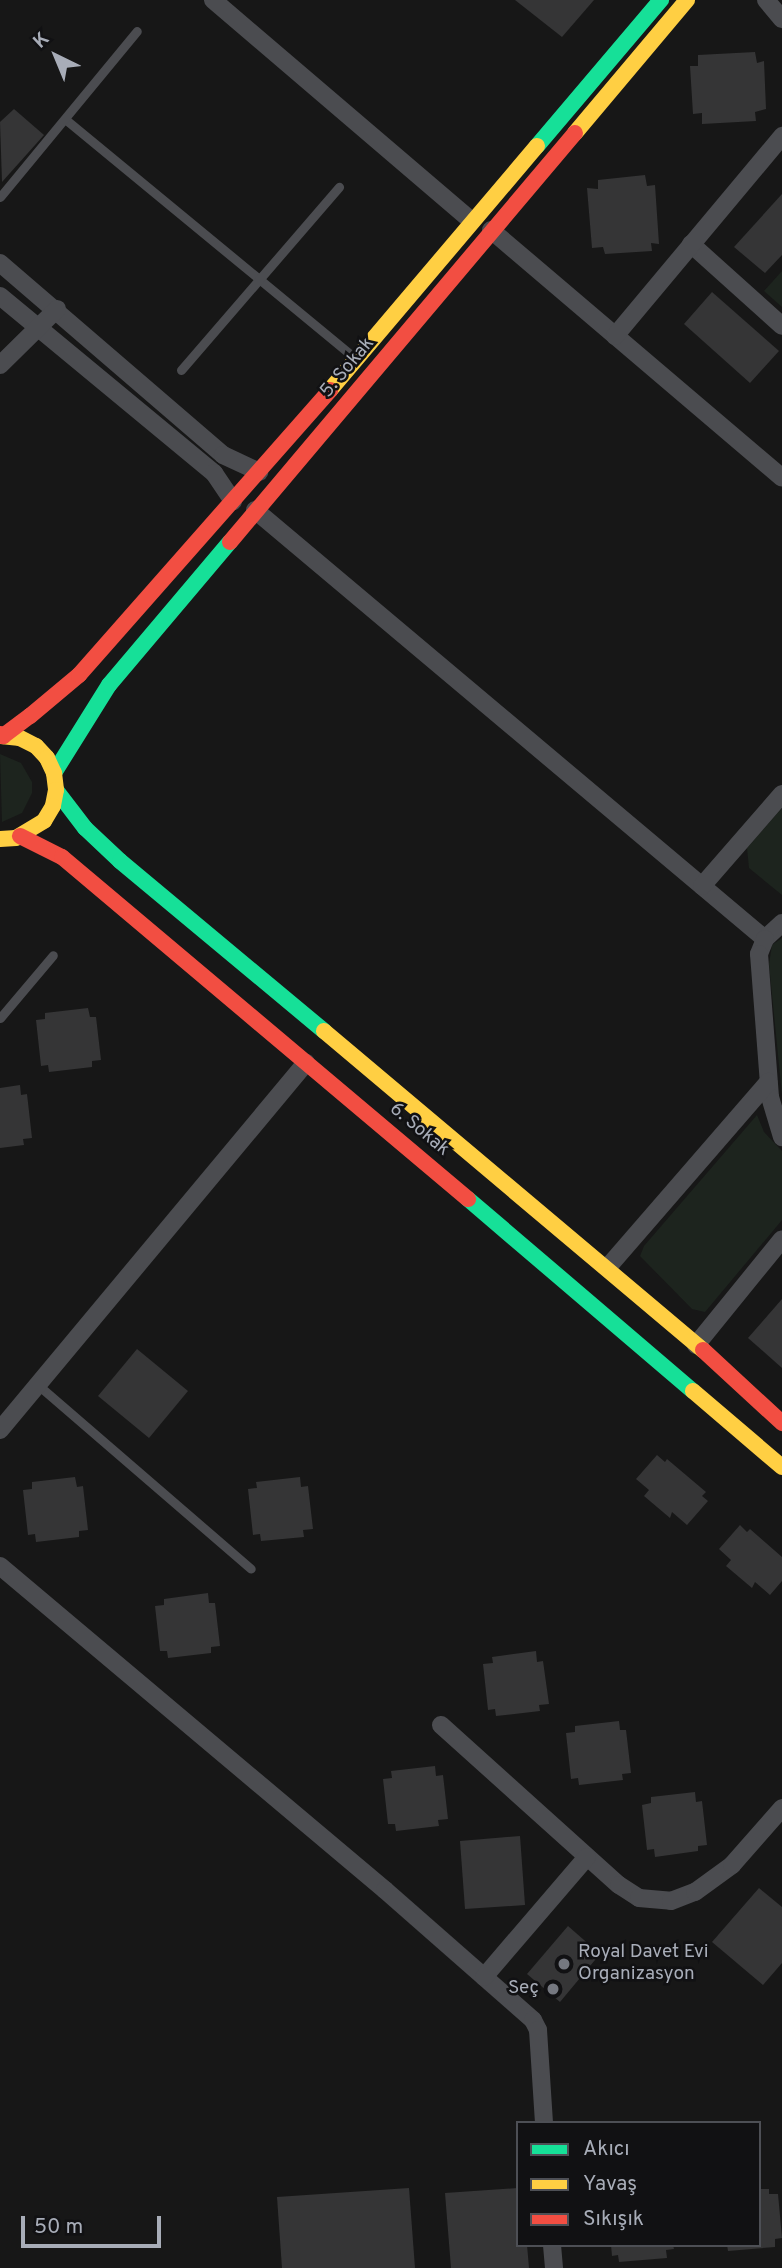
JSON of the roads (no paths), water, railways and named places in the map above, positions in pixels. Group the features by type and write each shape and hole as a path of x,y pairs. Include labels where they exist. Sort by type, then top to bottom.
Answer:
{"street":[{"path":"214,0 472,221"},
{"name":"5. Sokak","path":"1,735 79,675 259,472 661,0"},
{"name":"5. Sokak","path":"20,836 44,821 53,806 55,781 109,685 687,0"},
{"path":"766,0 782,19"},
{"path":"776,0 782,4"},
{"path":"615,336 780,143"},
{"path":"491,230 782,478"},
{"path":"691,244 782,326"},
{"path":"0,263 57,309 223,454 259,472"},
{"path":"0,296 214,473 233,501"},
{"path":"0,365 57,309"},
{"path":"356,359 372,372"},
{"path":"255,510 765,939"},
{"name":"6. Sokak","path":"1,735 20,738 36,746 47,758 55,781 85,828 120,861 608,1267 782,1423"},
{"path":"702,886 782,794"},
{"path":"0,839 20,836"},
{"name":"6. Sokak","path":"20,836 62,857 782,1467"},
{"path":"782,923 765,939 758,954 768,1082 782,1137"},
{"path":"0,1430 306,1063"},
{"path":"608,1267 768,1082"},
{"path":"696,1345 782,1240"},
{"path":"0,1566 533,2020 538,2030 544,2121"},
{"path":"441,1725 619,1885 639,1898 671,1901 695,1892 732,1865 782,1808"},
{"path":"484,1977 587,1857"},
{"path":"552,2247 554,2268"}],"lane":[{"path":"0,197 137,31"},
{"path":"65,119 356,359"},
{"path":"181,370 339,187"},
{"path":"0,1017 53,955"},
{"path":"38,1385 251,1569"}],"place":[{"name":"Royal Davet Evi Organizasyon","path":"564,1964"},
{"name":"Seç","path":"553,1989"}]}
